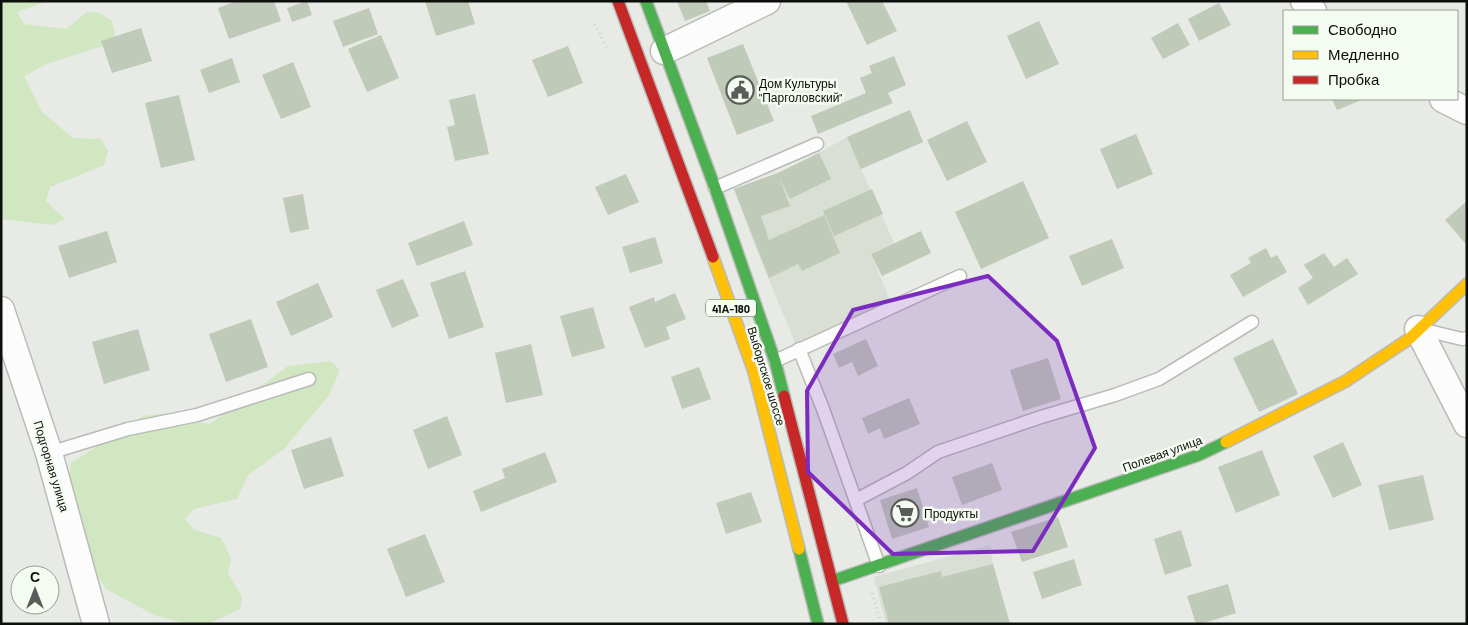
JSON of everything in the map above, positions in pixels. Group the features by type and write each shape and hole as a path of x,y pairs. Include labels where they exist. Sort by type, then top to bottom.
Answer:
{"main road":[{"name":"Выборгское шоссе","path":"618,1 692,198 754,372 818,624"},
{"name":"Выборгское шоссе","path":"646,1 776,361 843,624"},
{"name":"Полевая улица","path":"832,581 1199,455 1346,381 1409,339 1467,284"}],"street":[{"path":"664,51 767,1"},
{"path":"1445,100 1467,111"},
{"name":"Подгорная улица","path":"1,310 49,453 96,624"},
{"path":"1418,329 1467,424"}],"lane":[{"path":"715,188 817,144"},
{"path":"776,361 960,276"},
{"path":"856,500 907,473 938,452 1159,379 1252,322"},
{"path":"1418,329 1467,338"},
{"path":"799,349 879,566"},
{"path":"49,453 128,430 197,415 309,379"}],"path":[{"path":"596,24 608,52"},
{"path":"865,571 881,624"}],"highlighted area":[{"path":"988,276 1057,341 1095,448 1033,551 893,554 808,472 807,391 853,310"}],"shaded area":[{"path":"910,110 923,142 861,169 894,243 871,254 891,303 796,345 755,246 734,189 778,173 847,137"},
{"path":"990,545 993,564 1010,624 886,624 874,577"}],"green space":[{"path":"1,1 48,1 17,12 24,24 66,29 87,12 100,13 112,21 115,35 106,45 49,63 24,76 42,112 73,138 101,139 108,151 104,165 50,187 46,201 65,219 52,225 1,219"},
{"path":"330,361 340,370 329,395 284,449 248,475 237,499 194,509 185,519 195,530 221,538 231,559 228,573 242,597 240,609 208,624 190,624 156,616 106,589 89,562 68,497 71,463 143,416 170,413 181,420 210,424 288,366"}],"building":[{"path":"237,1 274,1 281,21 229,39 218,8"},
{"path":"307,1 312,15 292,22 287,8"},
{"path":"425,1 468,1 475,24 436,36"},
{"path":"677,1 706,1 710,11 685,21"},
{"path":"846,1 882,1 897,31 867,45"},
{"path":"1219,3 1231,25 1199,41 1188,19"},
{"path":"369,8 378,34 343,47 333,21"},
{"path":"1039,21 1059,64 1026,79 1007,36"},
{"path":"1178,23 1190,45 1163,59 1151,38"},
{"path":"141,28 152,61 112,73 101,41"},
{"path":"381,35 399,78 367,92 348,49"},
{"name":"Дом Культуры \"Парголовский\"","path":"743,44 774,121 737,135 707,58"},
{"path":"568,46 583,83 548,97 532,60"},
{"path":"894,56 906,85 888,93 893,103 818,134 811,116 866,93 860,78 872,73 869,66"},
{"path":"232,58 240,82 209,93 200,70"},
{"path":"293,62 311,107 281,119 262,75"},
{"path":"475,94 489,154 455,161 447,127 455,125 449,100"},
{"path":"179,95 195,160 161,168 145,103"},
{"path":"1332,100 1362,100 1337,110"},
{"path":"910,110 923,142 861,169 847,137"},
{"path":"967,121 987,162 947,181 927,140"},
{"path":"1136,134 1153,174 1117,189 1100,149"},
{"path":"819,153 831,179 790,199 779,177 790,206 761,216 769,240 824,215 840,253 802,271 798,264 769,278 734,189 778,173"},
{"path":"626,174 639,202 608,215 595,187"},
{"path":"1023,181 1049,238 981,269 955,212"},
{"path":"872,189 883,214 834,236 823,211"},
{"path":"303,194 309,229 290,233 283,198"},
{"path":"1467,201 1467,242 1465,243 1445,220"},
{"path":"464,221 473,245 417,266 408,243"},
{"path":"107,231 117,262 69,278 58,246"},
{"path":"921,231 931,253 882,276 871,254"},
{"path":"655,237 663,263 630,273 622,247"},
{"path":"1112,239 1124,268 1082,286 1069,256"},
{"path":"1266,248 1271,258 1277,255 1287,272 1243,297 1230,275 1251,263 1248,258"},
{"path":"1324,253 1334,267 1347,258 1358,274 1308,305 1298,288 1313,278 1304,265"},
{"path":"465,271 484,327 449,339 430,283"},
{"path":"403,279 419,316 392,328 376,290"},
{"path":"318,283 333,317 291,336 276,302"},
{"path":"675,293 686,319 666,327 670,339 645,348 629,307 654,297 655,302"},
{"path":"593,307 605,348 572,357 560,316"},
{"path":"251,319 268,367 226,382 209,334"},
{"path":"138,329 150,370 104,384 92,342"},
{"path":"866,339 878,366 858,376 852,362 839,368 833,354"},
{"path":"1273,339 1298,394 1259,412 1233,358"},
{"path":"531,344 543,395 506,403 495,353"},
{"path":"1048,358 1061,399 1023,411 1010,370"},
{"path":"699,367 711,399 682,409 671,377"},
{"path":"909,398 920,424 884,439 880,428 868,434 862,418"},
{"path":"447,416 462,455 428,469 413,430"},
{"path":"331,437 344,476 304,489 291,450"},
{"path":"1343,442 1362,485 1333,498 1313,456"},
{"path":"1262,450 1280,495 1236,513 1218,467"},
{"path":"545,452 557,482 481,512 473,491 505,478 502,469"},
{"path":"992,463 1002,490 962,505 952,477"},
{"path":"1423,475 1434,520 1389,530 1378,485"},
{"name":"Продукты","path":"917,488 929,527 892,539 880,500"},
{"path":"751,492 762,522 726,534 716,503"},
{"path":"1058,517 1068,547 1022,562 1011,532"},
{"path":"1181,530 1192,566 1165,575 1154,539"},
{"path":"425,534 445,582 406,597 387,549"},
{"path":"1074,559 1082,585 1042,599 1033,572"},
{"path":"993,564 1010,624 889,624 879,587 941,571 942,577"},
{"path":"1228,584 1236,613 1196,624 1187,596"}],"traffic: fast":[{"path":"646,1 715,188 775,361 784,396"},
{"path":"832,581 1199,455 1226,442"},
{"path":"799,549 818,624"}],"traffic: slow":[{"path":"713,257 754,372 799,549"},
{"path":"1226,442 1346,381 1409,339 1467,284"}],"traffic: jam":[{"path":"618,1 713,257"},
{"path":"784,396 843,624"}],"place":[{"name":"Дом Культуры \"Парголовский\"","path":"740,90"},
{"name":"Продукты","path":"905,513"}]}
